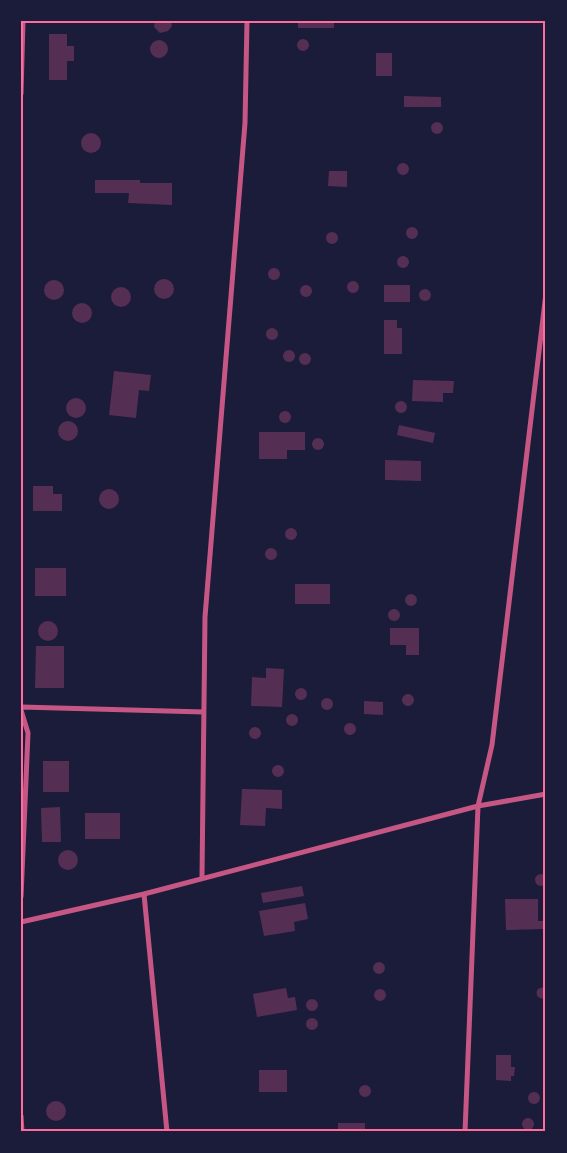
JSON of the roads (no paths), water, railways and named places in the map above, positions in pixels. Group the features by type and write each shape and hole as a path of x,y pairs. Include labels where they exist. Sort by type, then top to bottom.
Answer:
{"street":[{"path":"21,94 23,21"},
{"path":"202,877 205,617 245,123 247,21"},
{"path":"465,1132 478,806 492,745 546,292"},
{"path":"21,897 28,733 21,709 204,712"},
{"path":"21,922 144,894 202,877 478,806 546,794"},
{"path":"144,894 167,1132"},
{"path":"21,1116 22,1132"}]}
